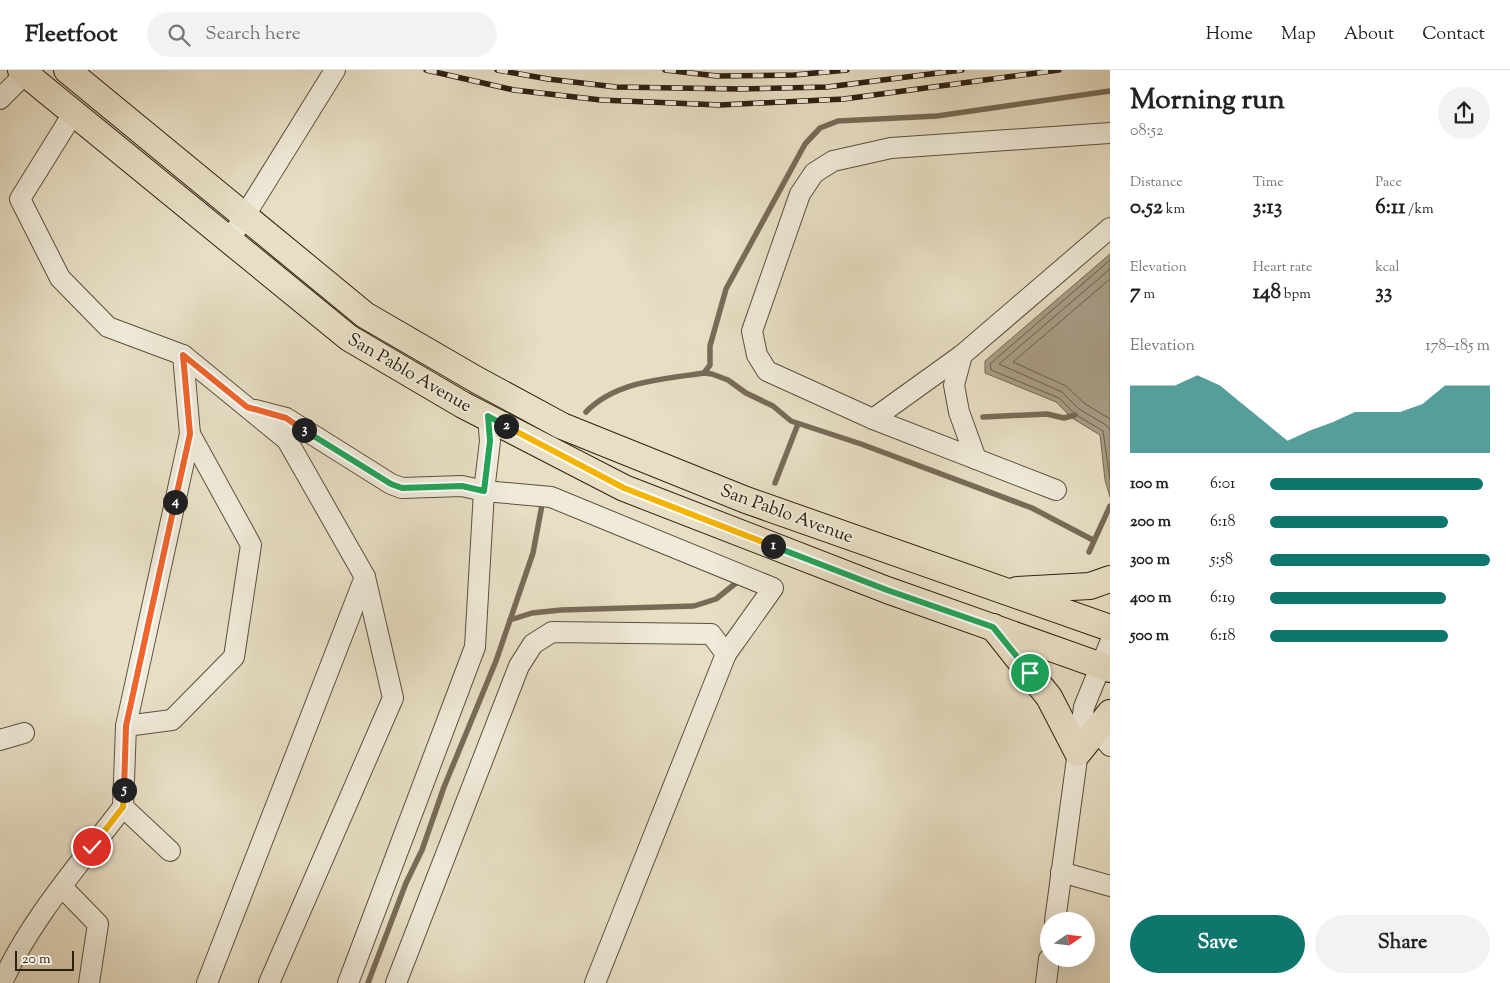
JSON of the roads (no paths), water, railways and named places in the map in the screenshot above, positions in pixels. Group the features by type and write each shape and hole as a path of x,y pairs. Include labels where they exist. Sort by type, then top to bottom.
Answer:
{"main road":[{"name":"San Pablo Avenue","path":"67,70 244,217 365,314 477,380 562,426 746,500 1110,628"},
{"name":"San Pablo Avenue","path":"25,71 349,338 463,404 624,488 887,590 993,627 1107,659"},
{"path":"1005,591 1090,586 1110,579"},
{"path":"993,627 1049,697 1078,753 1105,729"}],"street":[{"path":"229,241 335,70"},
{"path":"0,99 25,71"},
{"path":"74,112 20,199 60,278 108,327 183,355 287,440 365,577 393,698 269,983"},
{"path":"1056,490 873,419 767,371 757,355 752,331 800,194 814,173 833,161 891,148 1110,133"},
{"path":"873,419 962,355 1110,228"},
{"path":"2,983 14,956 62,887 123,807 126,726 190,434 183,355"},
{"path":"962,355 954,385 959,412 976,459"},
{"path":"247,407 286,418 391,484 402,488 462,486 484,491 551,497 773,588 726,654 595,983"},
{"path":"348,983 475,647 484,491 490,441 488,416"},
{"path":"126,726 172,720 234,657 251,545 190,434"},
{"path":"207,983 365,577"},
{"path":"396,983 519,666 534,644 552,632 711,634 726,654"},
{"path":"1055,912 1084,707 1107,659"},
{"path":"0,740 24,734"},
{"path":"123,807 170,850"},
{"path":"1061,872 1110,886"},
{"path":"62,887 98,924 89,983"},
{"path":"1046,983 1048,968"}],"water":[{"path":"1110,254 1110,497 1105,480 1100,435 1072,418 1056,402 985,373 985,361"}],"waterway":[{"path":"704,373 710,365 710,346 726,289 805,144 820,128 838,121 937,116 1110,91"},
{"path":"586,412 611,394 641,383 704,373 712,374 728,380 746,393 773,406 791,421 861,444 1032,508 1093,540"},
{"path":"983,417 1047,414 1064,418 1075,415"},
{"path":"775,483 798,424"},
{"path":"368,983 406,883 422,850 444,787 496,661 533,553 542,505"},
{"path":"1089,552 1110,506"},
{"path":"510,620 532,613 561,610 694,606 716,599 736,583"}],"railway":[{"path":"426,70 514,90 601,100 720,105 844,99 1059,70"},
{"path":"497,70 548,79 616,87 739,89 827,87 962,70"},
{"path":"665,70 717,76 794,75 847,70"}]}
